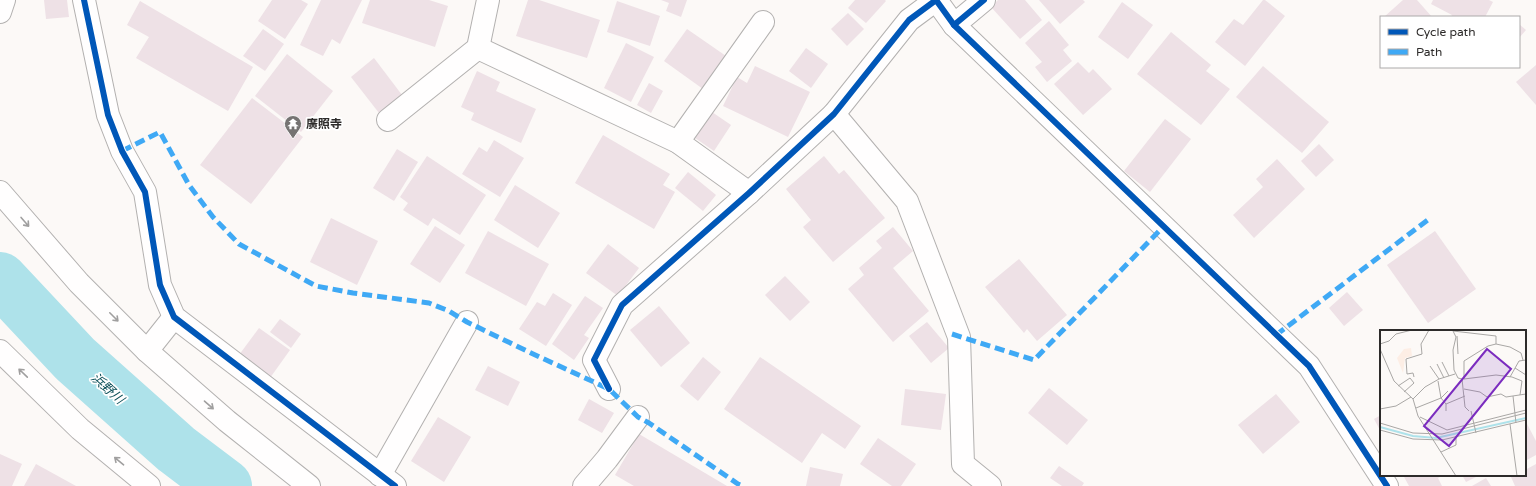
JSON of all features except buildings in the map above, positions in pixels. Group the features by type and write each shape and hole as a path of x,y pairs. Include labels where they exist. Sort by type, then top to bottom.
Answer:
{"street":[{"path":"0,12 4,0"},
{"path":"84,0 108,115 122,150 145,192 160,285 174,317 387,480 467,322"},
{"path":"388,120 478,48 488,0"},
{"path":"609,389 594,360 622,305 749,193 834,114 909,20 936,0 954,25 1309,366 1380,475"},
{"path":"954,25 984,0"},
{"path":"678,142 763,22"},
{"path":"478,48 678,142 749,193"},
{"path":"834,114 907,201 958,337 964,464 990,486"},
{"path":"0,192 79,283 147,351 227,421 309,486"},
{"path":"147,351 174,317"},
{"path":"0,351 80,429 149,486"},
{"path":"584,486 638,417"},
{"path":"1380,476 1387,486"}],"waterway":[{"name":"浜野川","path":"0,279 75,359 176,449 225,486"}],"marked path":[{"path":"122,151 160,132 189,185 213,217 239,244 316,286 353,293 429,303 449,311 467,322 609,389 638,417 743,486"},
{"path":"1276,335 1429,219"},
{"path":"952,334 1034,360 1164,226"}],"cycle path":[{"path":"84,0 108,115 122,151 145,192 160,285 174,317 395,486"},
{"path":"609,389 594,360 622,305 749,193 834,114 909,20 936,0 954,25"},
{"path":"984,0 954,25 1309,366 1380,475"},
{"path":"1380,476 1387,486"}],"place":[{"name":"廣照寺","path":"293,139"}]}
